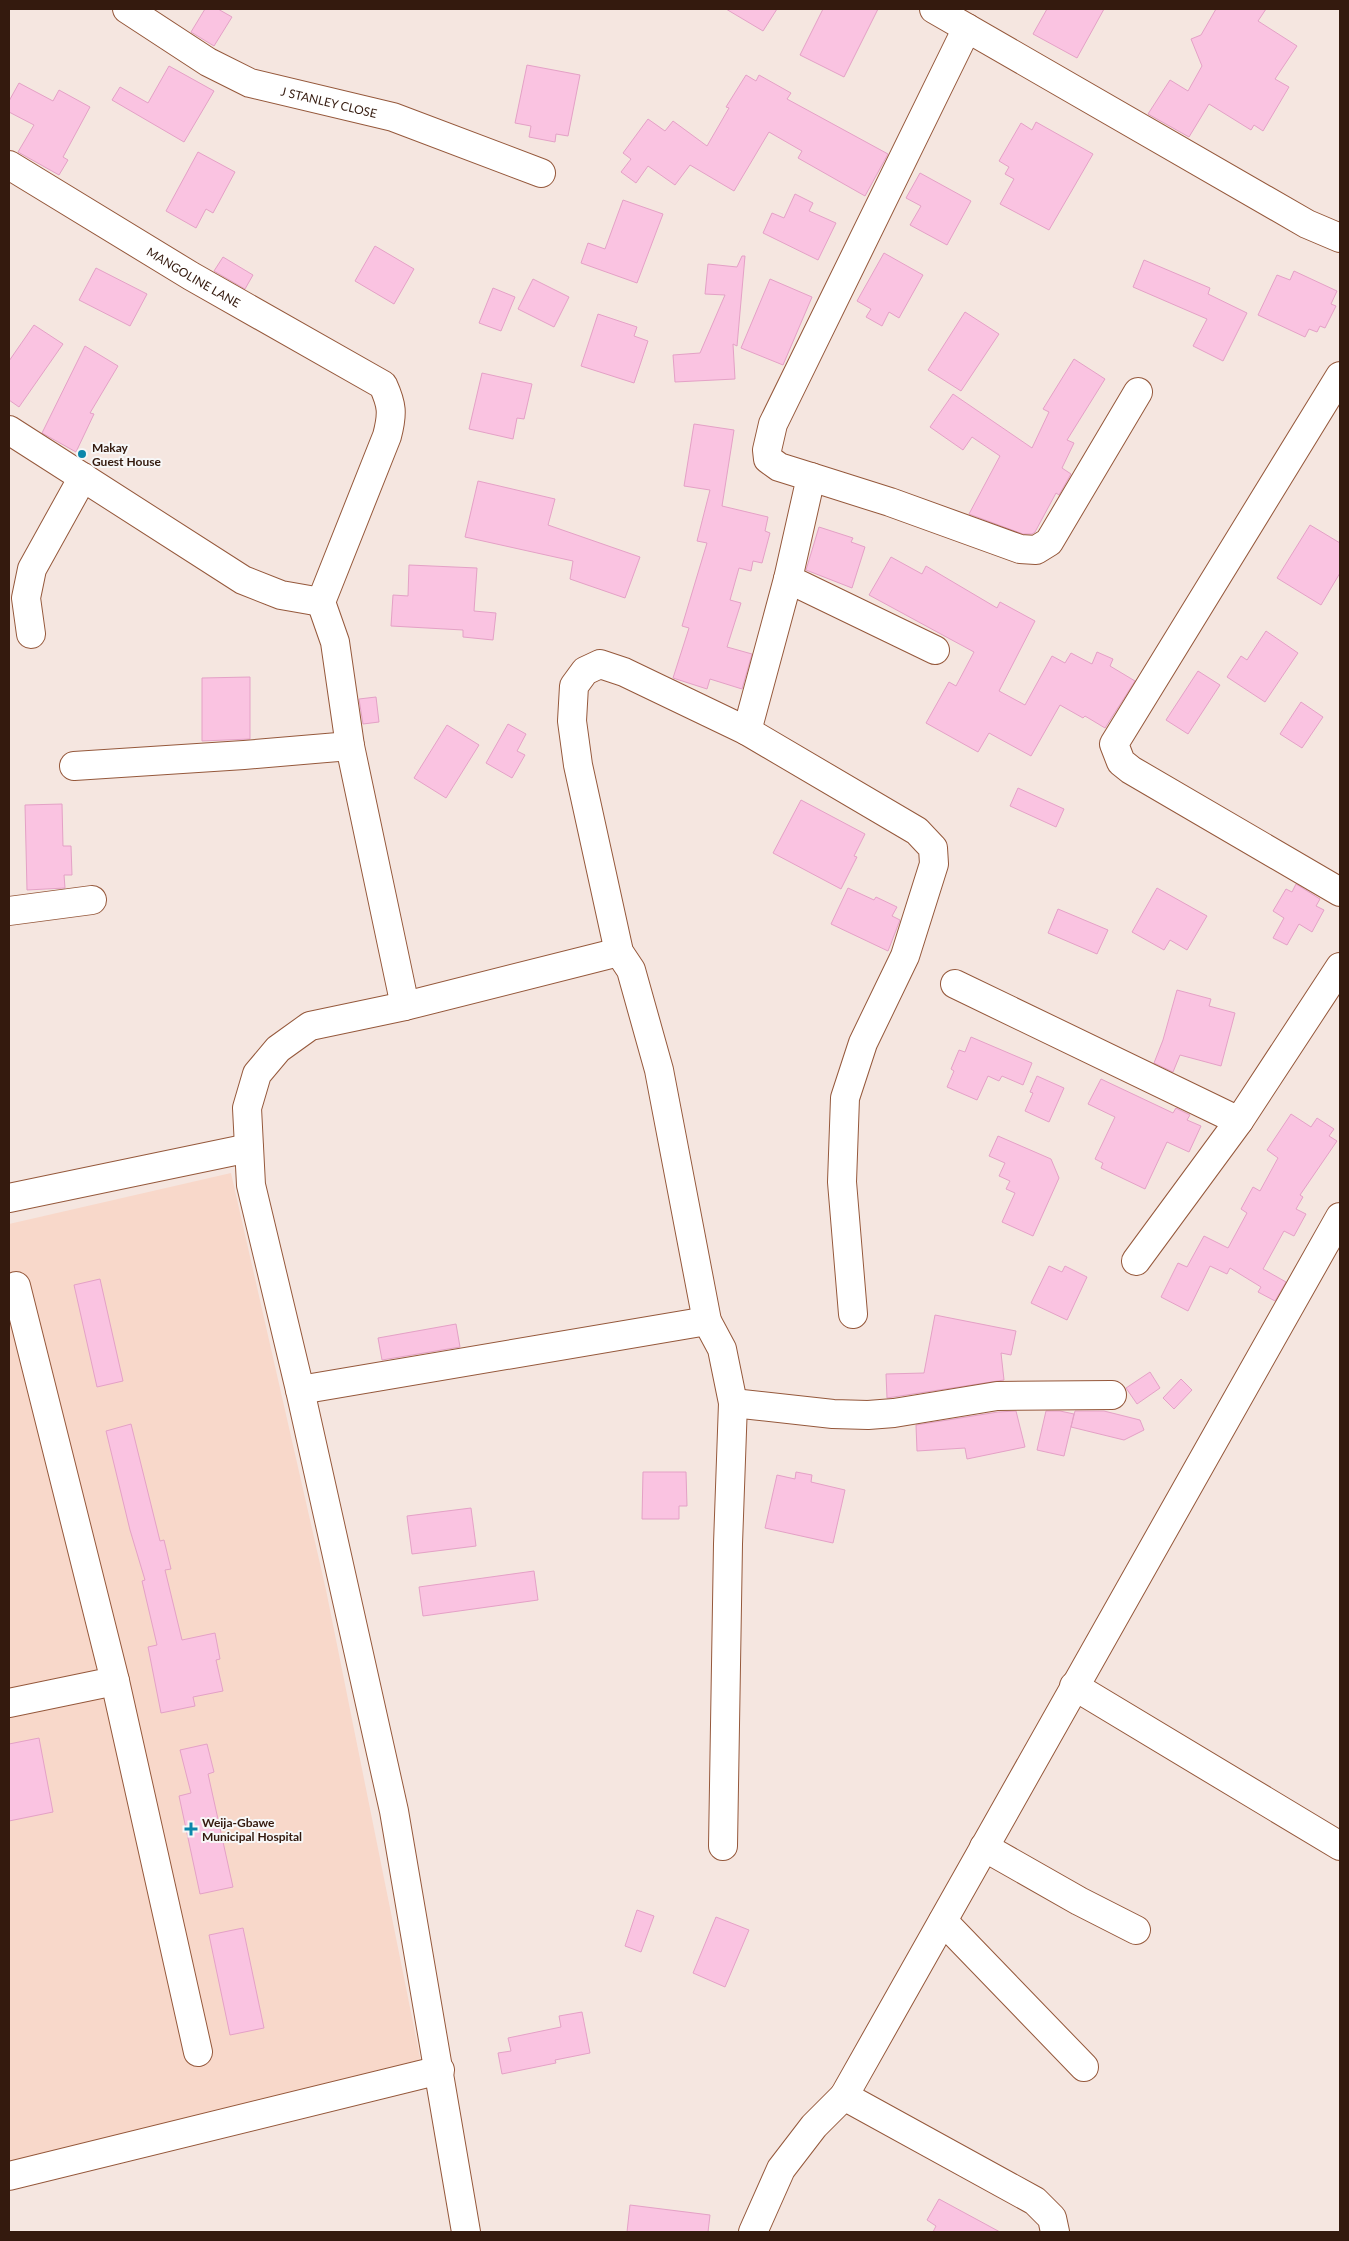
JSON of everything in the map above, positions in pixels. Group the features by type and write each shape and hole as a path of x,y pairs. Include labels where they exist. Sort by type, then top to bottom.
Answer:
{"street":[{"name":"J STANLEY CLOSE","path":"127,9 208,62 250,83 393,117 541,173"},
{"path":"934,9 1307,224 1340,238"},
{"path":"967,28 773,424 767,450 768,459 779,467 890,502 1020,550 1036,550 1049,542 1138,392"},
{"name":"MANGOLINE LANE","path":"9,165 191,276 383,385 391,403 392,417 387,436 321,602"},
{"path":"1340,376 1114,744 1121,762 1131,770 1340,892"},
{"path":"9,430 243,580 281,594 321,602 335,642 350,746 405,1006"},
{"path":"31,634 26,598 32,569 83,477"},
{"path":"746,731 788,579 811,477"},
{"path":"788,579 935,650"},
{"path":"723,1846 728,1554 733,1403 722,1349 707,1321 659,1070 631,970 619,952 578,765 572,721 574,686 585,671 600,664 624,672 746,731 917,831 933,848 934,864 905,956 863,1043 845,1098 842,1182 853,1314"},
{"path":"74,766 350,746"},
{"path":"9,911 92,900"},
{"path":"466,2232 440,2070 394,1811 300,1390 251,1185 247,1108 257,1074 278,1049 310,1026 405,1006 619,952"},
{"path":"1136,1262 1239,1121 1340,967"},
{"path":"955,984 1239,1121"},
{"path":"9,1198 249,1148"},
{"path":"752,2232 781,2168 814,2126 844,2096 1340,1217"},
{"path":"16,1286 115,1681 198,2052"},
{"path":"300,1390 707,1321"},
{"path":"733,1403 833,1414 868,1415 894,1413 997,1396 1112,1395"},
{"path":"9,1703 115,1681"},
{"path":"1074,1686 1340,1846"},
{"path":"984,1847 1079,1901 1136,1930"},
{"path":"943,1921 1084,2067"},
{"path":"9,2176 440,2070"},
{"path":"844,2096 1035,2201 1052,2218 1055,2232"}],"shaded area":[{"name":"Weija-Gbawe Municipal Hospital","path":"231,1173 326,1590 422,2067 9,2163 9,1224"}],"building":[{"path":"205,9 218,9 232,17 214,46 191,32"},
{"path":"726,9 777,9 763,31"},
{"path":"823,9 878,9 844,77 800,55"},
{"path":"1047,9 1104,9 1077,58 1033,34"},
{"path":"1216,9 1266,9 1258,21 1297,46 1275,79 1289,87 1263,131 1254,125 1251,130 1209,104 1189,137 1148,114 1170,80 1188,91 1202,66 1191,39 1201,35"},
{"path":"527,65 580,75 568,136 556,134 555,142 529,137 531,126 515,123"},
{"path":"169,66 214,91 184,142 112,100 120,87 148,103"},
{"path":"746,75 756,81 759,75 791,93 787,99 888,154 865,196 798,158 802,151 769,132 734,191 690,165 675,185 648,166 636,183 621,172 631,159 623,153 648,119 665,131 673,121 707,146 729,108 726,107"},
{"path":"19,83 53,101 59,90 90,107 63,157 68,160 59,175 18,152 34,125 9,112 9,101"},
{"path":"1036,122 1093,154 1049,230 1000,204 1014,179 1005,174 1009,167 999,161 1021,123 1032,130"},
{"path":"198,152 235,172 213,213 206,209 196,228 166,211"},
{"path":"920,173 971,201 947,245 910,225 921,206 906,198"},
{"path":"795,194 813,203 809,211 836,223 818,260 763,233 772,213 784,218"},
{"path":"623,200 663,214 637,283 581,263 588,243 605,249"},
{"path":"375,246 414,269 394,304 355,281"},
{"path":"884,253 923,275 899,318 889,312 882,326 866,317 871,309 857,301"},
{"path":"742,256 745,256 737,346 733,344 735,379 675,382 673,355 700,353 725,295 705,294 708,264 737,267"},
{"path":"223,257 253,275 245,289 214,271"},
{"path":"1144,260 1210,288 1208,294 1247,313 1223,361 1193,346 1207,319 1133,287"},
{"path":"96,268 147,294 130,326 79,300"},
{"path":"1294,271 1337,291 1331,304 1336,306 1325,328 1320,326 1317,332 1309,329 1305,337 1258,315 1277,275 1290,280"},
{"path":"533,279 569,297 554,327 518,309"},
{"path":"770,279 812,297 783,365 741,348"},
{"path":"493,288 515,297 501,331 479,323"},
{"path":"965,312 999,334 961,391 928,370"},
{"path":"598,314 637,327 634,336 648,341 634,383 581,366"},
{"path":"34,325 63,344 19,407 9,400 9,361"},
{"path":"85,346 118,366 90,413 94,414 76,452 42,433"},
{"path":"1074,359 1105,379 1067,440 1074,443 1062,468 1071,474 1059,495 1056,493 1035,532 1023,534 969,514 1000,456 972,437 963,450 930,427 953,394 1032,448 1049,412 1043,409"},
{"path":"482,373 532,384 524,419 517,418 513,439 469,429"},
{"path":"694,424 734,430 722,506 768,517 765,531 770,533 762,563 753,561 751,571 739,568 730,600 741,603 727,647 752,654 742,689 710,679 707,689 673,678 689,628 682,626 707,543 697,541 710,490 684,486"},
{"path":"478,481 555,499 548,525 640,557 625,598 570,579 573,561 465,537"},
{"path":"1310,525 1340,543 1340,573 1321,605 1277,578"},
{"path":"819,527 853,538 851,542 865,547 852,588 806,570"},
{"path":"891,557 922,574 926,566 997,608 1000,602 1035,621 999,691 1025,705 1052,656 1065,663 1071,653 1092,664 1097,652 1113,659 1110,666 1135,681 1105,728 1085,716 1083,718 1060,705 1031,756 989,733 978,752 926,723 949,682 956,686 974,652 869,595"},
{"path":"409,565 477,568 474,611 496,613 493,640 463,637 463,630 391,626 393,595 408,596"},
{"path":"1266,631 1298,653 1265,702 1227,677 1241,656 1247,660"},
{"path":"1198,671 1220,685 1188,734 1166,720"},
{"path":"250,677 250,739 202,741 202,678"},
{"path":"376,697 379,722 363,724 359,699"},
{"path":"1301,702 1323,717 1302,748 1280,734"},
{"path":"508,724 526,734 517,751 525,755 512,778 486,763"},
{"path":"447,725 479,745 446,798 414,778"},
{"path":"1018,788 1064,809 1056,827 1010,806"},
{"path":"801,800 865,834 854,856 857,857 841,889 773,853"},
{"path":"62,804 63,846 71,846 72,875 64,875 65,888 27,890 25,805"},
{"path":"1296,884 1320,899 1316,906 1324,910 1312,932 1299,924 1287,945 1273,938 1284,918 1273,911 1286,889 1292,892"},
{"path":"848,888 874,900 876,897 897,907 892,916 900,920 888,951 831,924"},
{"path":"1157,888 1207,916 1187,950 1170,940 1164,950 1132,932"},
{"path":"1058,909 1108,930 1097,954 1048,933"},
{"path":"1177,990 1211,999 1209,1006 1235,1013 1221,1066 1180,1055 1173,1072 1154,1063 1163,1040"},
{"path":"971,1037 1032,1063 1023,1085 1002,1076 999,1081 988,1076 977,1100 947,1087 954,1071 951,1069 959,1050 965,1052"},
{"path":"1037,1076 1064,1088 1049,1122 1025,1111 1033,1093 1030,1092"},
{"path":"1101,1079 1173,1113 1176,1108 1190,1115 1187,1120 1201,1126 1189,1152 1167,1142 1145,1189 1101,1168 1103,1163 1095,1159 1115,1117 1088,1104"},
{"path":"1291,1114 1311,1127 1317,1118 1334,1129 1329,1136 1337,1141 1300,1195 1303,1197 1296,1209 1306,1214 1294,1236 1284,1231 1263,1269 1286,1282 1275,1301 1258,1292 1261,1287 1230,1268 1227,1274 1210,1266 1188,1311 1161,1297 1178,1263 1187,1267 1204,1236 1228,1248 1247,1213 1241,1209 1253,1187 1260,1191 1278,1158 1267,1150"},
{"path":"998,1136 1051,1159 1059,1178 1033,1236 1002,1222 1015,1193 1006,1189 1010,1181 999,1176 1005,1163 989,1156"},
{"path":"1049,1266 1062,1272 1065,1266 1087,1277 1067,1320 1031,1303"},
{"path":"100,1279 123,1381 97,1387 74,1285"},
{"path":"935,1315 1016,1331 1011,1355 1001,1353 1004,1380 887,1398 886,1374 924,1373"},
{"path":"456,1324 460,1347 382,1360 378,1338"},
{"path":"1150,1372 1160,1388 1137,1404 1126,1388"},
{"path":"1181,1379 1192,1390 1174,1409 1163,1398"},
{"path":"1016,1411 1025,1447 967,1459 965,1448 917,1451 916,1425 998,1412"},
{"path":"1046,1411 1074,1414 1064,1456 1037,1450"},
{"path":"1075,1411 1104,1411 1140,1420 1144,1430 1124,1440 1071,1427"},
{"path":"131,1424 160,1541 164,1540 171,1569 165,1570 182,1640 215,1633 220,1659 216,1660 223,1691 193,1697 195,1706 161,1713 148,1647 157,1645 142,1581 145,1580 130,1530 106,1431"},
{"path":"643,1472 686,1472 687,1506 679,1506 679,1519 642,1519"},
{"path":"796,1472 812,1475 811,1482 845,1490 833,1543 765,1528 777,1475 795,1479"},
{"path":"471,1508 476,1546 412,1554 407,1516"},
{"path":"534,1571 538,1600 423,1616 419,1587"},
{"path":"39,1738 53,1812 9,1821 9,1744"},
{"path":"207,1744 214,1772 208,1774 233,1887 200,1894 179,1796 191,1793 180,1750"},
{"path":"637,1910 654,1916 641,1952 625,1946"},
{"path":"716,1917 749,1930 725,1987 693,1973"},
{"path":"243,1928 264,2028 230,2035 209,1935"},
{"path":"582,2012 590,2053 555,2060 556,2063 502,2074 498,2053 511,2051 508,2038 561,2027 559,2016"},
{"path":"939,2199 1000,2232 933,2232 936,2226 927,2220"},
{"path":"630,2205 710,2215 708,2232 627,2232"}],"place":[{"name":"Makay Guest House","path":"82,454"},
{"name":"Weija-Gbawe Municipal Hospital","path":"191,1829"}]}
